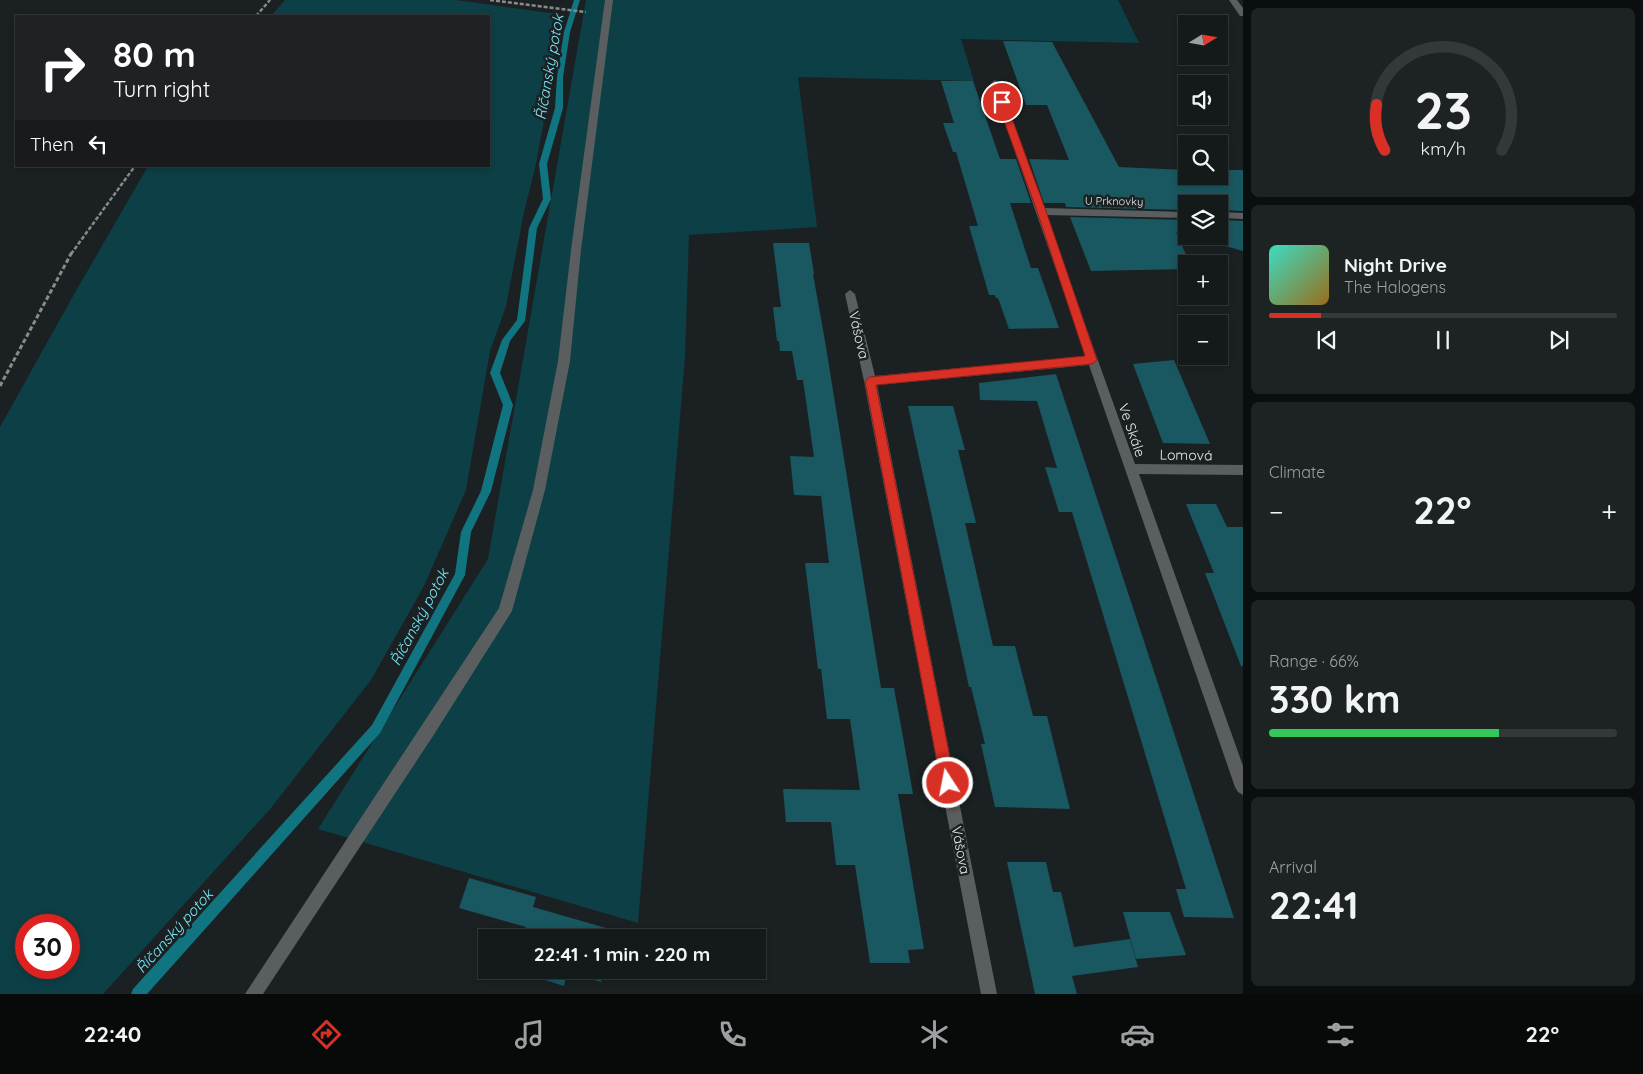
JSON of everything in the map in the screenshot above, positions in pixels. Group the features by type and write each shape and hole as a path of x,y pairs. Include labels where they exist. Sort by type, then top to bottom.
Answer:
{"street":[{"path":"253,994 428,731 505,611 539,490 564,362 576,250 609,0"},
{"path":"1233,0 1243,14"},
{"name":"Ve Skále","path":"995,84 1243,786"},
{"name":"U Prknovky","path":"1041,211 1178,215"},
{"path":"1228,215 1243,216"},
{"name":"Vášova","path":"850,294 870,381 988,994"},
{"path":"870,381 1092,360"},
{"name":"Lomová","path":"1130,469 1243,470"}],"path":[{"path":"257,15 270,0"},
{"path":"490,0 588,12"},
{"path":"0,386 75,247 134,167"}],"shaded area":[{"path":"285,0 456,0 557,14 557,31 550,87 536,164 524,212 506,306 490,351 466,490 424,586 371,680 271,808 103,994 0,994 0,427 148,167 490,167 490,15 272,15"},
{"path":"586,0 1118,0 1139,43 961,39 974,81 798,77 817,227 689,235 685,357 638,923 318,829 488,559"}],"building":[{"path":"1003,41 1052,42 1119,167 1178,170 1178,185 1228,185 1228,170 1243,170 1243,211 1228,210 1228,195 1178,195 1178,210 1066,207 1065,203 1044,203 1029,159 1069,160 1047,105 1026,105"},
{"path":"941,81 973,81 1000,159 1016,159 1031,203 1010,203 1031,268 1038,268 1059,328 1009,329 998,298 995,295 989,295 969,226 978,226 956,152 953,152 943,123 954,123"},
{"path":"1070,217 1178,220 1178,233 1176,232 1178,245 1182,245 1186,255 1178,255 1178,269 1091,271"},
{"path":"1228,220 1243,221 1243,251 1222,245 1228,245"},
{"path":"773,243 809,243 881,688 894,688 913,794 898,794 924,949 908,950 910,963 870,963 855,865 836,865 831,822 786,822 783,789 860,790 850,719 827,719 821,669 818,669 805,563 829,563 821,496 794,495 790,456 814,457 803,380 797,380 792,351 780,351 779,341 777,341 773,307 781,307"},
{"path":"1174,360 1210,444 1163,443 1133,364"},
{"path":"1056,374 1234,918 1184,917 1176,889 1186,889 1072,512 1059,512 1045,467 1057,468 1037,401 980,400 979,383"},
{"path":"908,406 953,406 965,450 958,450 976,523 965,523 993,646 1015,646 1033,716 1047,716 1070,809 995,807 981,744 985,744 971,687 969,687"},
{"path":"1186,504 1216,504 1227,527 1243,527 1243,666 1241,666 1205,573 1214,573"},
{"path":"1007,862 1046,862 1053,892 1061,892 1074,947 1130,939 1138,967 1072,976 1077,994 1035,994"},
{"path":"469,878 536,897 533,907 610,929 525,929 526,927 459,908"},
{"path":"1123,912 1170,912 1186,955 1136,959"},
{"path":"542,979 565,979 564,986"}],"waterway":[{"name":"Říčanský potok","path":"138,994 376,729 460,575 466,532 486,491 508,405 495,373 506,340 521,321 533,228 547,199 543,164 559,108 560,77 567,32 577,0"}],"route":[{"path":"948,783 870,381 1092,360 1002,102"}]}
